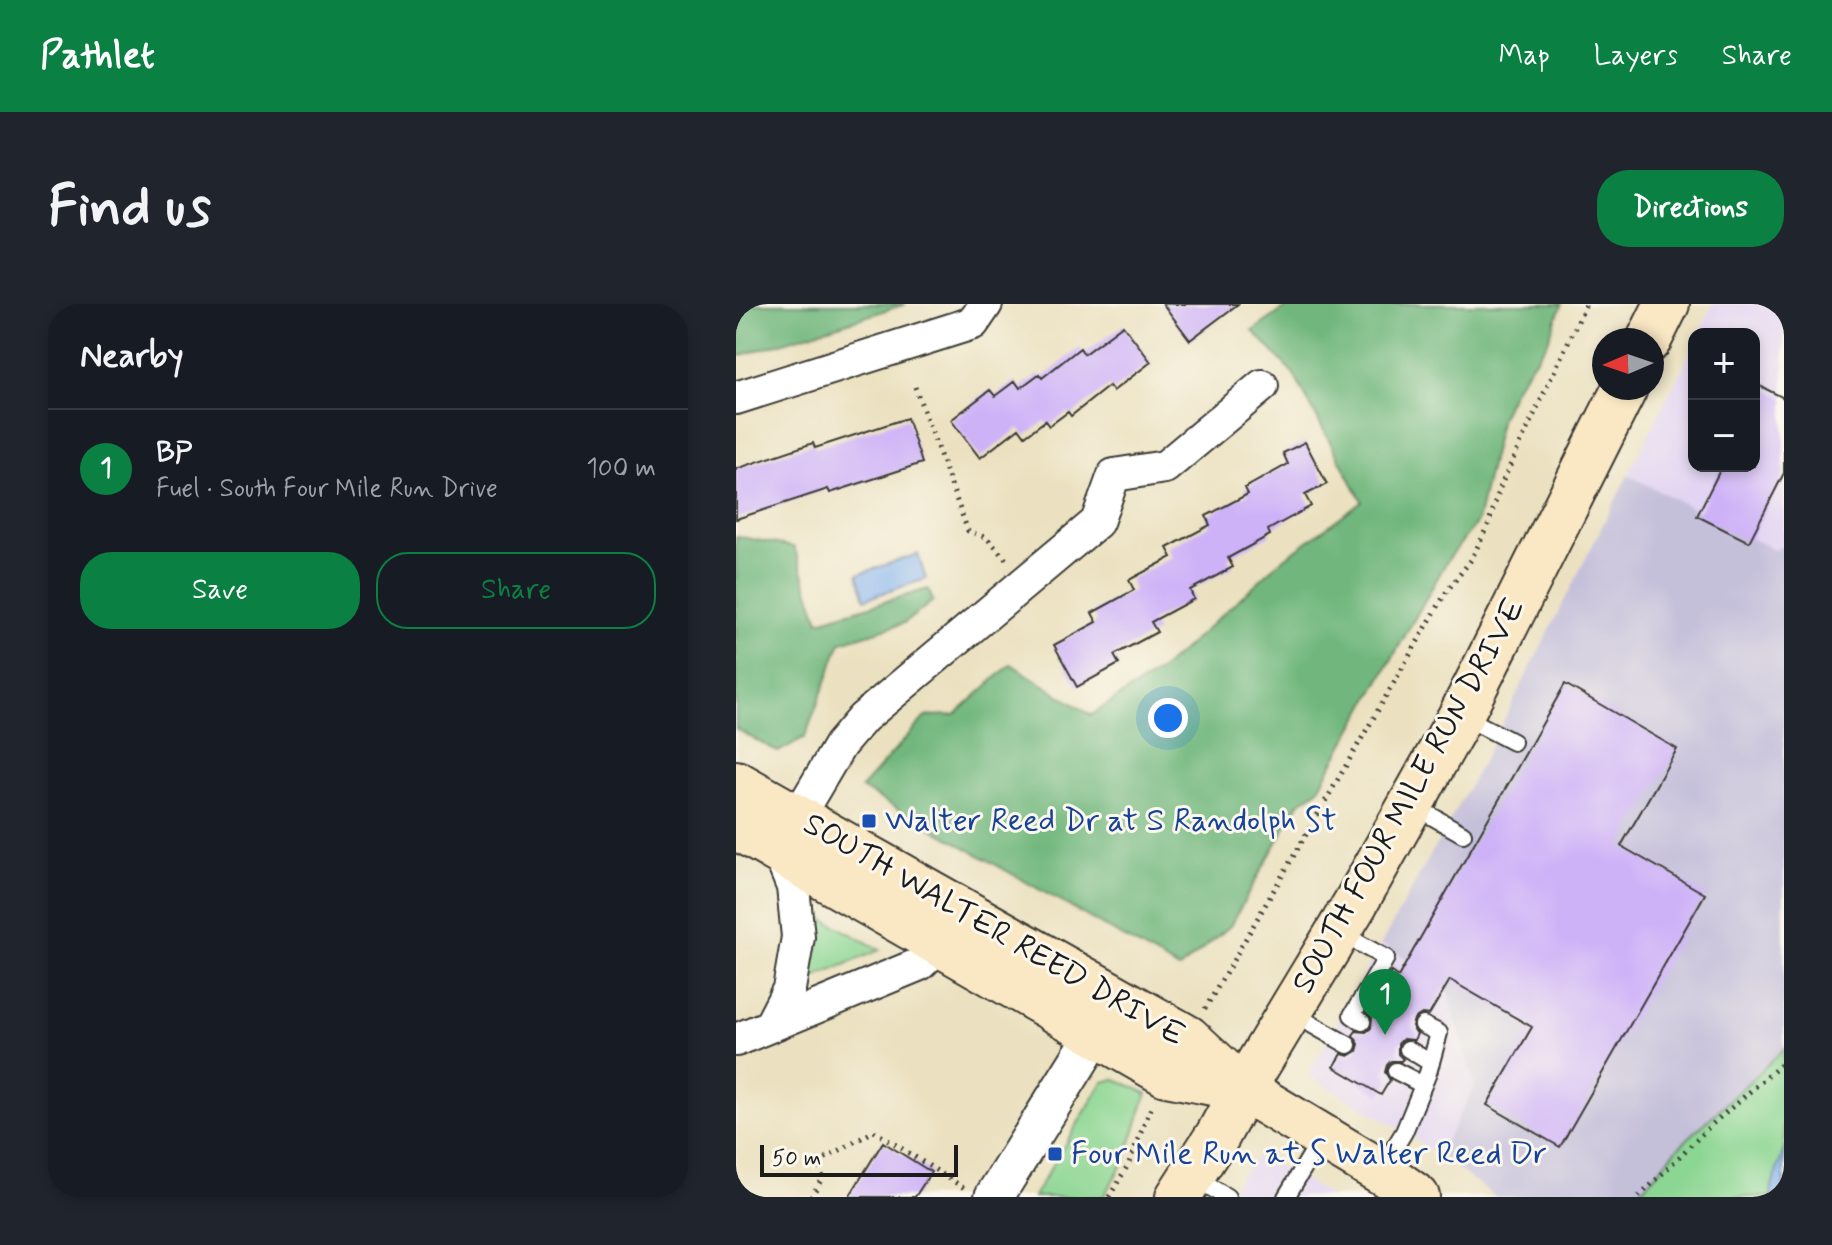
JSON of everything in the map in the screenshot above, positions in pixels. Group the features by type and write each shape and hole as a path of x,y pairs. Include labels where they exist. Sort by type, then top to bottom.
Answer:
{"main road":[{"path":"1655,328 1667,304"},
{"name":"SOUTH FOUR MILE RUN DRIVE","path":"1199,1190 1218,1135 1461,715 1619,400"},
{"name":"SOUTH WALTER REED DRIVE","path":"736,783 788,834 952,927 1118,998 1188,1038 1243,1089 1399,1188"},
{"name":"SOUTH WALTER REED DRIVE","path":"736,827 788,834"},
{"name":"SOUTH WALTER REED DRIVE","path":"952,927 1096,1035 1166,1074 1243,1089"}],"street":[{"path":"736,398 973,323 986,304"},
{"path":"770,1026 789,989 798,937 788,834 840,745 863,718 1097,522 1114,475 1165,467 1262,386"},
{"path":"736,1040 920,964 952,927"},
{"path":"980,1193 1096,1035 1118,998"}],"lane":[{"path":"1461,715 1513,742"},
{"path":"1411,804 1463,834"},
{"path":"1289,1012 1343,1042 1372,994 1386,958 1338,932"},
{"path":"1399,1188 1404,1132 1431,1063 1439,1033 1423,1025"},
{"path":"1408,1049 1431,1063"},
{"path":"1396,1071 1423,1085"},
{"path":"1286,1197 1323,1137"}],"path":[{"path":"1206,1007 1447,591 1471,560 1488,525 1501,485 1586,304"},
{"path":"915,387 968,531 987,538 1016,572"},
{"path":"1639,1197 1709,1127 1784,1062"},
{"path":"1109,1197 1128,1165 1155,1095"},
{"path":"811,1197 823,1177 817,1163 874,1131 980,1193"}],"shaded area":[{"path":"1713,304 1784,304 1784,546 1774,551 1628,475 1688,357 1688,472 1760,472 1760,328 1702,328"},
{"path":"1628,475 1774,550 1784,546 1784,1049 1677,1149 1637,1197 1496,1197 1438,1155 1475,1086 1448,992 1433,974 1381,944 1483,761"},
{"path":"1381,944 1433,974 1448,992 1475,1086 1438,1155 1308,1075"},
{"path":"1257,1156 1298,1176 1332,1197 1226,1197"}],"green space":[{"path":"736,304 906,304 736,357"},
{"path":"1291,304 1562,304 1547,343 1515,387 1501,417 1477,522 1447,561 1318,790 1299,803 1230,926 1179,969 861,788 926,716 955,715 1011,664 1091,715 1161,670 1282,560 1362,501 1293,373 1253,331"},
{"path":"736,536 794,547 819,621 928,589 933,601 904,623 841,642 805,737 778,752 736,729"},
{"path":"815,914 880,950 812,979 807,976 814,947 810,915"},
{"path":"1784,1049 1784,1197 1632,1197 1677,1149"},
{"path":"1115,1079 1147,1093 1125,1160 1103,1197 1033,1197 1103,1082"}],"water":[{"path":"918,554 926,579 865,599 858,574"},
{"path":"1784,1149 1784,1197 1771,1197 1772,1186"}],"building":[{"path":"1163,304 1238,304 1190,340"},
{"path":"1123,325 1151,362 1113,391 1109,386 1071,416 1068,412 1049,426 1045,421 1025,436 1019,428 980,458 951,420 990,390 995,396 1015,381 1020,388 1039,374 1042,378 1080,348 1084,354"},
{"path":"1760,386 1784,398 1784,473 1749,542 1697,516 1719,472 1760,472"},
{"path":"907,418 922,463 736,519 736,469 813,443 815,448"},
{"path":"1305,442 1327,484 1305,495 1311,506 1268,530 1270,535 1228,558 1233,567 1190,590 1194,599 1151,622 1157,632 1114,655 1119,664 1077,687 1054,645 1097,622 1092,613 1134,590 1129,580 1172,557 1167,548 1210,525 1206,516 1248,494 1245,488 1288,464 1283,453"},
{"path":"1565,684 1677,749 1621,846 1705,894 1560,1147 1487,1105 1532,1027 1450,980 1429,1015 1422,1014 1414,1019 1412,1026 1417,1034 1414,1040 1403,1039 1398,1044 1398,1054 1403,1059 1387,1065 1385,1072 1390,1080 1381,1095 1334,1067 1342,1054 1349,1056 1357,1051 1359,1044 1353,1035 1356,1031 1366,1032 1371,1028 1372,1018 1367,1012 1371,1006 1380,1007 1386,1002 1386,993 1382,988 1391,972 1398,977"},
{"path":"883,1142 931,1172 915,1197 849,1197"}],"place":[{"name":"Walter Reed Dr at S Randolph St","path":"869,821"},
{"name":"BP","path":"1385,1035"},
{"name":"Four Mile Run at S Walter Reed Dr","path":"1055,1154"}]}
